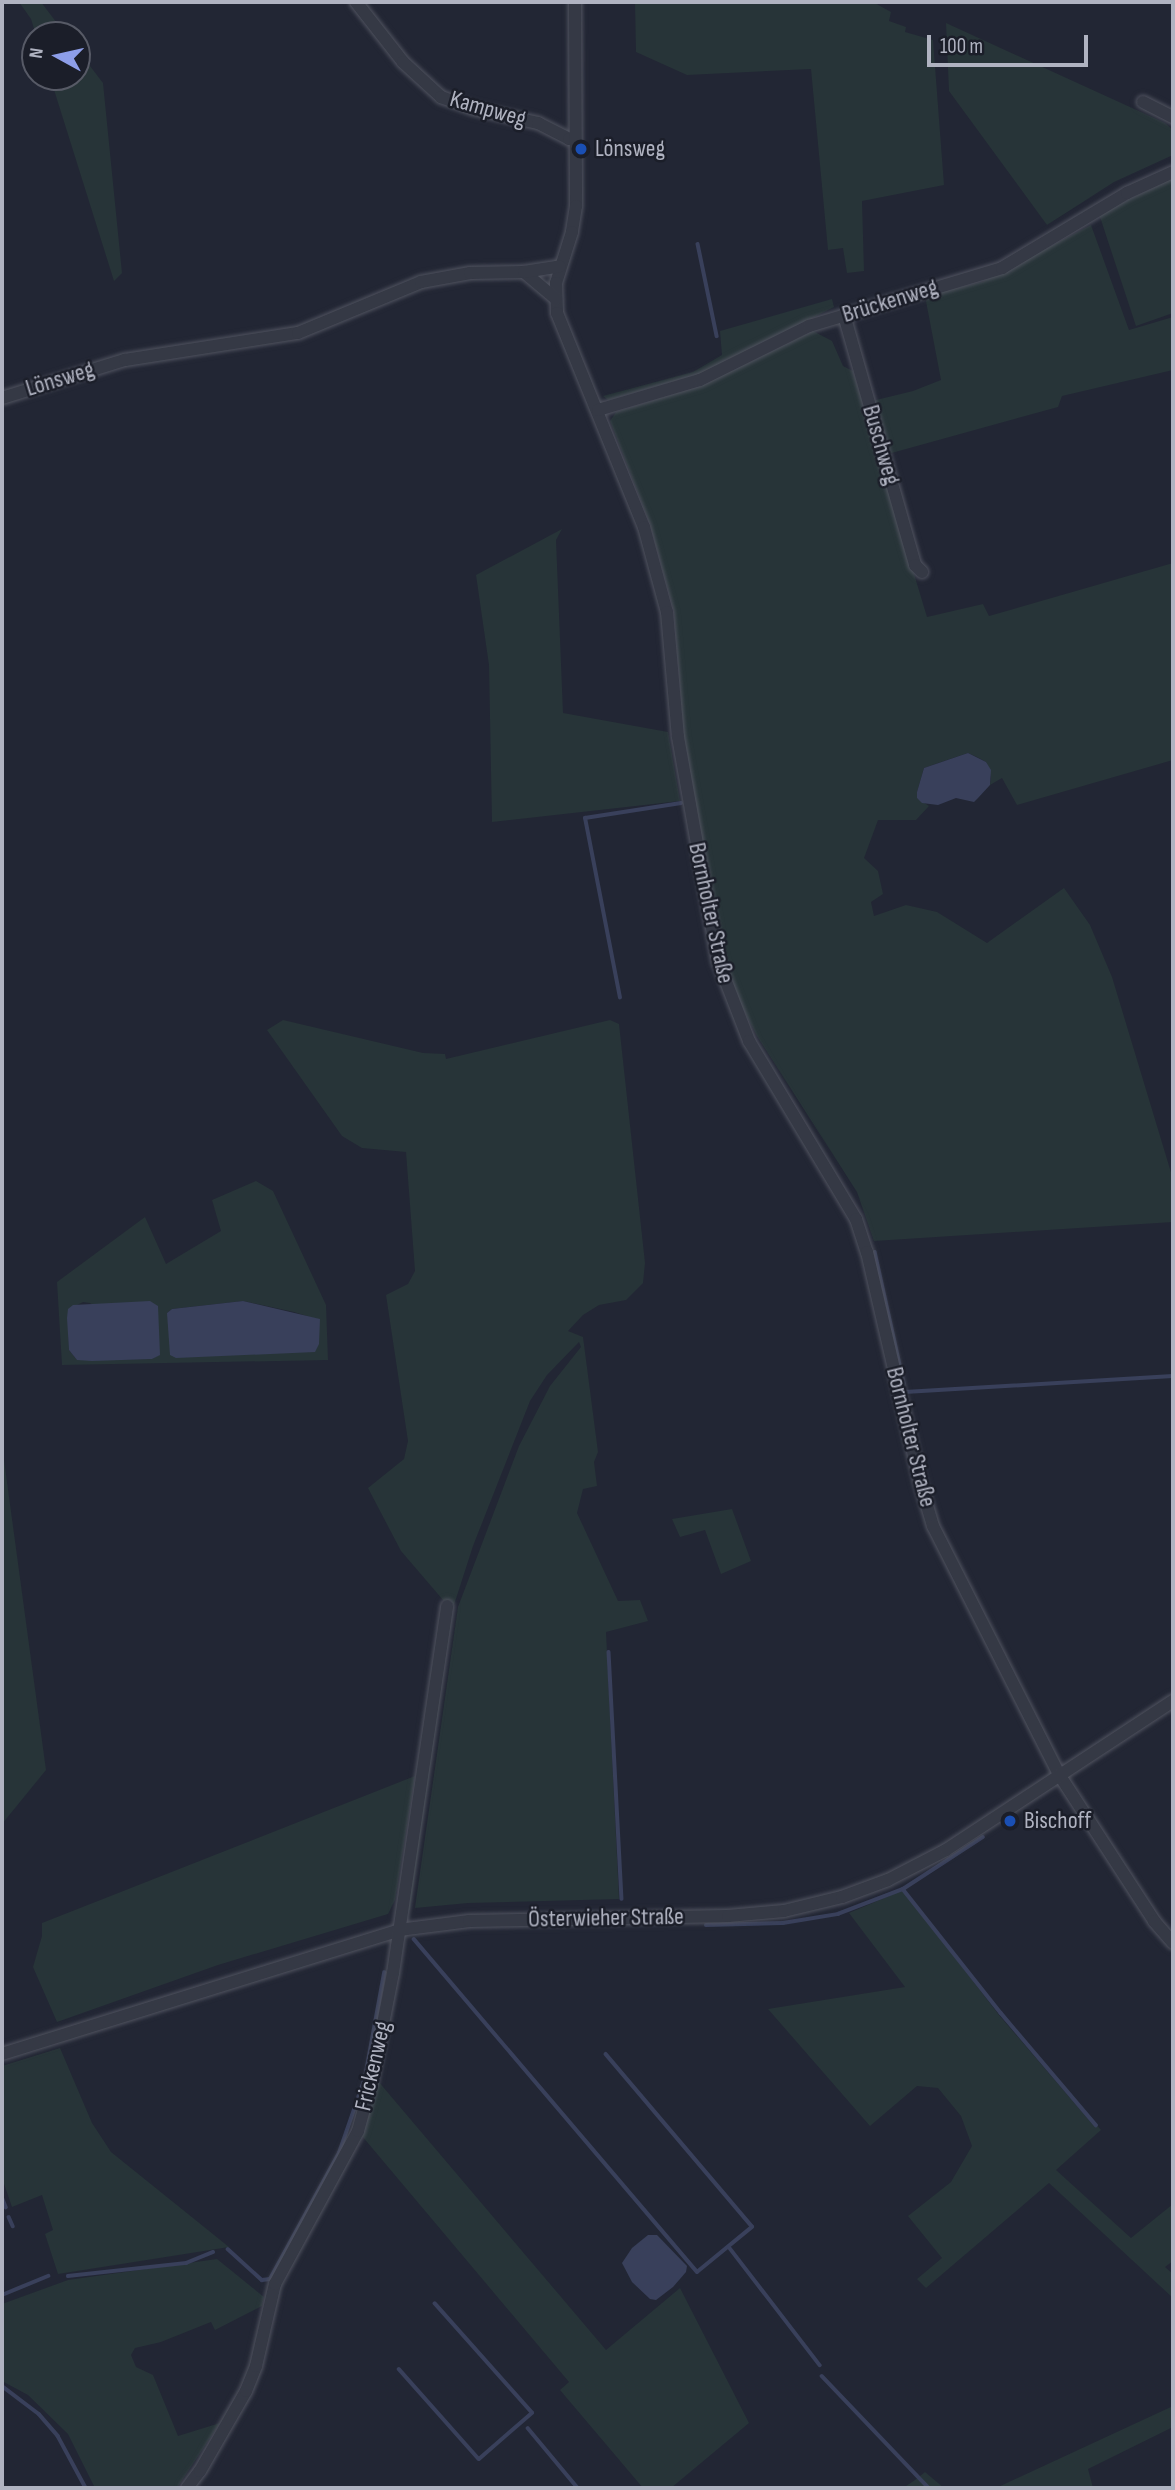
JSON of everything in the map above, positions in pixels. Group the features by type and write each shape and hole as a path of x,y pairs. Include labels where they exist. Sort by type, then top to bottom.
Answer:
{"street":[{"name":"Kampweg","path":"356,2 403,62 441,97 474,109 538,123 569,139 575,139"},
{"name":"Bornholter Straße","path":"575,2 576,206 572,232 560,266 557,313 645,527 667,612 678,737 709,926 729,996 748,1041 856,1219 867,1252 920,1482 933,1526 1060,1776 1154,1920 1173,1943"},
{"path":"1143,102 1173,117"},
{"name":"Brückenweg","path":"598,410 700,380 809,326 1002,268 1127,192 1173,172"},
{"name":"Lönsweg","path":"2,398 125,360 298,333 421,282 470,273 524,272 560,266"},
{"path":"524,272 556,299"},
{"name":"Buschweg","path":"844,315 915,565 922,572"},
{"name":"Frickenweg","path":"187,2488 200,2471 246,2391 256,2366 275,2284 358,2131 372,2080 399,1930 447,1606"},
{"name":"Österwieher Straße","path":"2,2054 399,1930 469,1921 728,1916 813,1905 911,1870 1173,1701"}],"shaded area":[{"path":"19,2 41,2 55,21 32,21"},
{"path":"635,2 873,2 891,12 889,21 906,27 905,32 933,40 944,185 862,201 864,271 847,273 843,248 828,250 811,69 687,75 636,52"},
{"path":"946,23 1165,123 1173,130 1173,155 1114,182 1047,225 949,91"},
{"path":"91,67 103,83 122,273 114,281 54,91 91,91"},
{"path":"1173,178 1173,313 1136,326 1099,214"},
{"path":"1091,225 1129,330 1173,317 1173,370 1062,396 1058,407 888,454 872,401 913,391 941,380 925,296 982,282"},
{"path":"832,299 834,307 709,371 608,400 603,396 693,372 722,355 720,331"},
{"path":"813,331 832,341 843,366 853,371 927,617 983,604 989,616 1173,563 1173,760 1017,805 1002,778 990,785 991,777 986,762 968,753 924,768 917,798 929,806 916,820 878,820 864,858 878,871 883,894 871,902 874,916 906,905 937,912 987,943 1064,888 1090,925 1112,977 1173,1179 1173,1222 874,1241 857,1192 757,1036 736,995 721,950 684,737 674,611 650,524 610,421 616,412 703,385"},
{"path":"562,529 556,540 563,713 668,732 680,801 492,822 489,665 476,575"},
{"path":"283,1020 423,1053 445,1054 446,1059 610,1020 619,1024 645,1263 643,1283 626,1300 599,1305 583,1315 568,1331 583,1337 598,1452 594,1462 597,1486 583,1489 577,1513 618,1601 640,1600 648,1621 606,1632 619,1899 468,1903 415,1908 458,1607 519,1446 550,1386 581,1347 579,1342 547,1375 530,1401 473,1546 453,1608 410,1910 405,1911 449,1607 401,1551 368,1488 404,1459 408,1441 386,1295 408,1284 415,1271 406,1152 362,1148 342,1136 267,1030"},
{"path":"256,1181 273,1191 326,1305 328,1360 62,1365 57,1282 145,1217 166,1264 221,1231 212,1200","holes":["243,1301 294,1312 320,1320 167,1313 172,1309","83,1302 90,1303 160,1354 152,1359 77,1360 69,1350 68,1318 69,1309"]},
{"path":"2,1445 46,1770 2,1824"},
{"path":"732,1509 751,1561 721,1574 705,1530 680,1537 672,1519"},
{"path":"415,1776 395,1900 388,1914 218,1965 57,2022 33,1967 42,1936 42,1923"},
{"path":"903,1890 999,2015 1094,2126 1096,2124 1101,2130 1056,2170 1131,2238 1173,2204 1173,2261 1165,2267 1173,2274 1173,2298 1049,2183 926,2288 917,2279 942,2258 908,2216 951,2182 972,2146 961,2116 938,2088 917,2086 870,2126 768,2009 905,1987 849,1913"},
{"path":"60,2048 92,2123 111,2152 229,2247 58,2274 45,2234 53,2230 42,2195 12,2207 2,2178 2,2066"},
{"path":"378,2081 606,2350 680,2288 749,2423 671,2488 643,2488 560,2390 569,2382 362,2136"},
{"path":"217,2259 264,2297 262,2306 215,2330 211,2322 161,2342 135,2348 131,2355 136,2367 153,2375 178,2436 220,2423 177,2488 95,2488 68,2434 28,2395 2,2381 2,2304 68,2280"},
{"path":"1173,2406 1173,2427 1088,2469 1093,2488 996,2488"},
{"path":"925,2472 944,2488 903,2488 915,2480"}],"water":[{"path":"968,753 986,762 991,770 990,785 974,802 956,798 938,805 922,803 917,798 924,768"},
{"path":"150,1301 158,1306 160,1355 152,1359 92,1361 77,1360 69,1350 67,1318 68,1309 73,1305"},
{"path":"243,1301 320,1319 319,1344 315,1352 176,1358 170,1355 167,1313 172,1309"},
{"path":"648,2235 657,2235 687,2266 686,2272 673,2287 656,2300 650,2299 632,2282 622,2263 632,2248"}],"waterway":[{"path":"698,244 717,336"},
{"path":"620,998 585,818 681,803"},
{"path":"875,1252 904,1383"},
{"path":"905,1392 1173,1376"},
{"path":"609,1652 622,1899"},
{"path":"706,1925 783,1923 838,1914 903,1889 983,1837"},
{"path":"903,1889 1001,2013 1096,2125"},
{"path":"414,1939 697,2272 752,2227 606,2055"},
{"path":"228,2249 262,2280 270,2279 339,2153 365,2078 384,1973"},
{"path":"2,2197 6,2207"},
{"path":"9,2217 13,2226"},
{"path":"729,2247 820,2365"},
{"path":"68,2276 186,2263 213,2252"},
{"path":"2,2295 48,2276"},
{"path":"399,2369 479,2459 532,2413 435,2304"},
{"path":"822,2376 929,2488"},
{"path":"2,2386 39,2414 58,2436 86,2488"},
{"path":"528,2428 578,2488"}],"place":[{"name":"Lönsweg","path":"581,149"},
{"name":"Bischoff","path":"1010,1821"}]}
